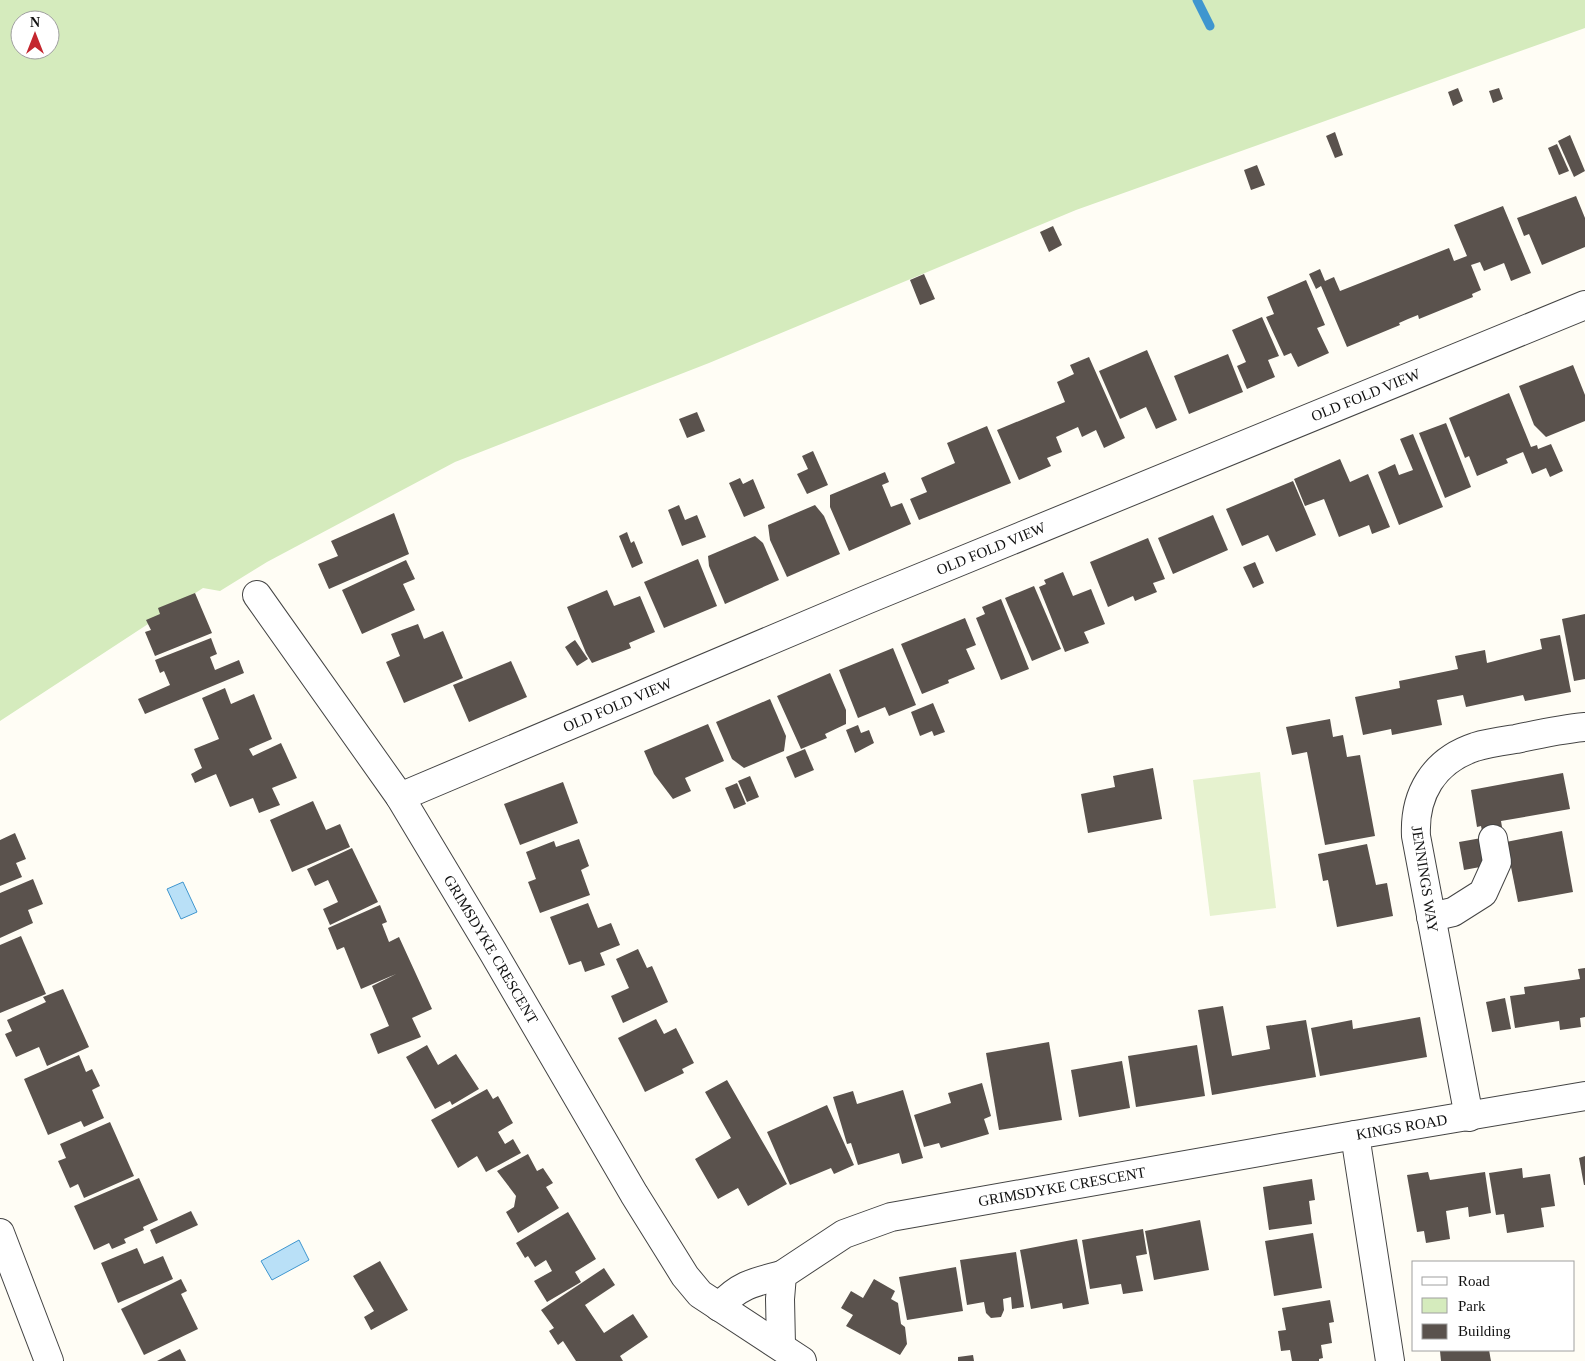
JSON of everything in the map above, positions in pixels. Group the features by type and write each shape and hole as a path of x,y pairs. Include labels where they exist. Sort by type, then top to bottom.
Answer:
{"street":[{"name":"OLD FOLD VIEW","path":"400,797 866,600 1585,305"},
{"name":"GRIMSDYKE CRESCENT","path":"257,595 400,797 680,1268 700,1294 792,1353"},
{"name":"JENNINGS WAY","path":"1469,1117 1416,836 1415,815 1421,795 1434,774 1452,757 1475,747 1585,727"},
{"path":"1431,917 1453,912 1483,893 1497,862 1493,839"},
{"name":"KINGS ROAD","path":"1390,1361 1355,1135 1585,1096"},
{"name":"GRIMSDYKE CRESCENT","path":"719,1306 733,1292 756,1282 782,1275 844,1234 891,1217 1355,1135"},
{"path":"0,1233 49,1361"},
{"name":"GRIMSDYKE CRESCENT","path":"782,1275 780,1299 792,1353"}],"green space":[{"path":"0,0 1585,0 1585,28 1076,210 709,363 455,462 267,562 220,591 203,588 0,721"},
{"path":"1260,772 1276,908 1210,916 1193,780"}],"water":[{"path":"183,882 197,912 181,919 167,889"},
{"path":"299,1240 309,1260 272,1280 261,1261"}],"building":[{"path":"1458,88 1463,101 1453,106 1448,92"},
{"path":"1499,88 1503,99 1493,103 1489,91"},
{"path":"1335,132 1343,155 1335,158 1326,136"},
{"path":"1570,135 1585,171 1574,177 1558,141"},
{"path":"1557,144 1569,171 1559,175 1548,148"},
{"path":"1257,165 1265,185 1251,190 1244,170"},
{"path":"1576,196 1585,218 1585,247 1542,265 1529,234 1524,236 1517,218"},
{"path":"1503,206 1531,273 1511,281 1504,263 1484,271 1480,262 1471,265 1481,290 1472,294 1473,297 1419,319 1418,315 1399,323 1400,325 1347,347 1321,286 1316,289 1309,274 1320,269 1325,281 1334,277 1340,291 1449,248 1454,261 1467,256 1454,225"},
{"path":"1053,226 1062,245 1049,252 1040,232"},
{"path":"924,274 935,299 920,305 910,280"},
{"path":"1306,280 1325,325 1317,328 1329,353 1298,367 1291,353 1284,356 1266,317 1274,314 1267,297"},
{"path":"1262,317 1279,356 1268,360 1275,377 1247,389 1237,366 1246,362 1232,330"},
{"path":"1147,350 1177,420 1156,429 1146,407 1120,419 1099,371"},
{"path":"1228,354 1243,392 1189,414 1174,376"},
{"path":"1089,357 1125,438 1104,448 1096,430 1082,437 1078,427 1056,437 1062,452 1047,458 1051,466 1019,480 997,430 1065,402 1057,382 1074,374 1070,365"},
{"path":"1573,365 1585,395 1585,421 1546,437 1534,425 1519,386"},
{"path":"1509,393 1531,447 1537,445 1538,449 1551,444 1563,471 1550,477 1546,468 1532,474 1523,452 1506,459 1508,463 1477,476 1469,456 1465,458 1449,418"},
{"path":"697,412 705,431 687,438 679,419"},
{"path":"1446,423 1471,487 1445,498 1419,433"},
{"path":"987,426 1011,483 919,520 910,499 927,492 921,478 955,463 947,443"},
{"path":"1413,434 1443,507 1399,525 1378,472 1395,464 1399,475 1413,470 1400,439"},
{"path":"813,451 828,485 807,494 797,474 808,469 802,456"},
{"path":"1340,459 1350,482 1368,474 1390,527 1372,534 1369,525 1339,537 1324,499 1305,506 1294,479"},
{"path":"885,472 889,482 882,485 891,507 902,503 911,524 849,551 830,507 830,495"},
{"path":"740,478 743,484 753,479 765,508 744,517 729,483"},
{"path":"1293,481 1316,535 1276,552 1268,535 1242,546 1226,509"},
{"path":"679,505 685,520 697,515 706,537 682,546 668,510"},
{"path":"815,505 824,516 840,554 787,577 770,540 768,525"},
{"path":"394,513 409,554 329,589 318,564 338,556 331,541"},
{"path":"1213,515 1228,550 1173,574 1158,538"},
{"path":"627,532 631,543 634,541 643,563 632,568 619,536"},
{"path":"755,536 763,543 779,580 725,604 709,566 708,556"},
{"path":"1148,538 1165,579 1153,583 1157,592 1135,601 1133,596 1108,607 1090,562"},
{"path":"698,559 717,606 664,628 644,582"},
{"path":"406,560 415,579 403,584 415,610 362,634 342,590"},
{"path":"1255,562 1264,583 1253,588 1243,567"},
{"path":"1063,572 1073,596 1091,589 1105,624 1084,632 1089,643 1065,652 1039,587 1046,584 1044,580"},
{"path":"1034,586 1061,649 1032,661 1005,598"},
{"path":"607,590 614,606 640,596 655,632 629,643 631,648 592,663 567,607"},
{"path":"195,593 212,633 155,656 145,632 151,630 146,620 160,614 158,608"},
{"path":"1001,599 1029,669 1001,680 976,618 985,614 982,607"},
{"path":"1585,614 1585,679 1574,681 1562,619"},
{"path":"965,618 976,645 966,649 975,669 948,680 949,683 922,694 901,644"},
{"path":"418,624 424,639 443,631 463,678 404,703 386,662 400,656 391,634"},
{"path":"1560,635 1571,692 1525,701 1523,695 1466,707 1463,695 1437,700 1442,725 1392,735 1391,729 1363,735 1355,697 1400,688 1399,681 1458,669 1455,656 1485,650 1487,663 1542,649 1540,639"},
{"path":"211,638 217,654 210,657 215,670 239,660 244,673 145,714 138,699 170,685 164,671 160,673 155,660"},
{"path":"575,640 588,659 577,666 565,647"},
{"path":"893,648 916,705 889,716 885,707 858,718 839,670"},
{"path":"511,661 527,697 469,722 453,685"},
{"path":"830,673 846,710 846,724 825,734 827,738 801,749 777,696"},
{"path":"225,688 231,704 254,694 272,739 249,749 253,756 281,743 297,778 272,788 280,805 259,813 253,798 230,807 216,774 195,783 191,774 202,768 194,749 219,739 202,698"},
{"path":"770,699 786,736 784,751 744,768 732,759 716,722"},
{"path":"933,703 945,732 934,736 932,731 920,736 911,712"},
{"path":"1330,719 1333,737 1343,735 1347,757 1360,755 1375,836 1325,845 1307,752 1292,755 1286,727"},
{"path":"708,724 724,761 685,778 691,791 673,799 654,774 644,751"},
{"path":"858,725 861,733 869,730 874,743 855,753 846,730"},
{"path":"805,749 814,770 795,778 786,757"},
{"path":"1153,768 1162,819 1088,833 1081,794 1115,787 1113,776"},
{"path":"1563,773 1570,809 1501,821 1503,833 1483,836 1481,826 1477,827 1471,790"},
{"path":"750,776 759,797 747,802 738,781"},
{"path":"563,782 578,823 520,845 504,804"},
{"path":"737,783 746,804 734,809 725,788"},
{"path":"313,801 326,830 340,824 350,847 292,872 270,820"},
{"path":"1562,831 1573,892 1518,902 1506,842"},
{"path":"15,833 26,859 16,863 22,877 0,886 0,840"},
{"path":"1487,837 1491,865 1464,870 1459,842"},
{"path":"579,839 589,866 581,870 590,895 540,913 528,882 536,879 526,852 554,841 556,847"},
{"path":"1367,844 1376,885 1387,883 1393,916 1337,927 1328,880 1323,881 1318,854"},
{"path":"352,848 378,902 330,925 323,909 338,902 328,880 315,886 307,869"},
{"path":"33,879 43,904 28,910 33,923 0,938 0,893"},
{"path":"588,903 598,928 611,923 620,945 600,953 605,965 585,972 581,961 569,965 550,917"},
{"path":"380,905 387,922 382,924 389,942 399,937 432,1009 412,1018 421,1037 378,1054 370,1034 389,1026 372,986 396,974 361,989 344,947 337,950 328,928"},
{"path":"21,936 46,994 0,1013 0,945"},
{"path":"638,949 647,968 652,966 668,1002 623,1023 611,996 629,988 616,959"},
{"path":"1585,968 1585,1017 1580,1018 1581,1027 1560,1030 1559,1021 1515,1028 1510,996 1525,994 1524,987 1580,979 1578,969"},
{"path":"63,989 89,1047 47,1066 39,1047 16,1057 5,1034 12,1031 7,1020 46,1002 43,997"},
{"path":"1505,998 1511,1029 1492,1032 1486,1002"},
{"path":"1223,1006 1232,1056 1270,1049 1266,1026 1306,1020 1316,1077 1212,1095 1198,1010"},
{"path":"1420,1017 1427,1057 1320,1076 1311,1028 1352,1020 1353,1029"},
{"path":"656,1019 664,1034 676,1028 694,1063 682,1069 684,1073 645,1092 618,1038"},
{"path":"1049,1042 1062,1120 999,1130 986,1053"},
{"path":"427,1045 438,1065 456,1054 479,1089 452,1105 450,1101 435,1109 406,1057"},
{"path":"1197,1045 1205,1096 1136,1107 1128,1056"},
{"path":"79,1055 86,1072 92,1069 100,1086 92,1090 104,1118 84,1127 81,1121 48,1135 24,1079"},
{"path":"1122,1061 1130,1108 1079,1117 1071,1070"},
{"path":"727,1080 787,1184 748,1206 738,1188 718,1199 695,1159 731,1138 705,1092"},
{"path":"982,1083 991,1116 984,1119 989,1134 941,1148 939,1143 924,1147 914,1115 951,1103 948,1093"},
{"path":"487,1089 493,1099 498,1096 513,1123 498,1132 505,1144 513,1139 521,1153 486,1172 477,1156 458,1168 431,1120"},
{"path":"903,1090 923,1158 902,1164 899,1153 858,1165 851,1143 847,1144 833,1097 853,1091 857,1104"},
{"path":"827,1105 854,1165 834,1174 831,1168 790,1185 767,1132"},
{"path":"110,1122 134,1176 84,1198 78,1184 70,1188 58,1161 66,1158 60,1144"},
{"path":"528,1154 537,1171 543,1168 553,1183 546,1187 559,1208 518,1233 506,1212 514,1207 516,1196 497,1171"},
{"path":"1585,1156 1585,1185 1584,1185 1579,1158"},
{"path":"1522,1168 1523,1178 1550,1174 1555,1206 1541,1208 1544,1227 1507,1233 1504,1214 1496,1215 1489,1173"},
{"path":"1428,1172 1430,1180 1485,1172 1491,1213 1469,1217 1468,1207 1446,1211 1450,1239 1426,1243 1424,1231 1417,1232 1407,1175"},
{"path":"139,1178 158,1220 143,1227 144,1230 124,1239 126,1243 112,1249 109,1243 94,1250 74,1206"},
{"path":"1312,1179 1315,1200 1309,1201 1312,1224 1269,1230 1263,1187"},
{"path":"191,1211 198,1225 156,1244 150,1230"},
{"path":"568,1212 596,1259 575,1272 581,1282 547,1302 534,1281 552,1271 546,1260 535,1267 528,1256 525,1258 516,1243"},
{"path":"1200,1220 1209,1270 1154,1280 1145,1231"},
{"path":"1143,1229 1147,1254 1136,1256 1143,1291 1123,1294 1121,1284 1090,1289 1082,1240"},
{"path":"1313,1233 1322,1288 1274,1296 1265,1241"},
{"path":"1077,1239 1089,1304 1063,1309 1062,1303 1031,1309 1020,1250"},
{"path":"137,1248 144,1264 163,1256 173,1279 118,1303 101,1263"},
{"path":"1016,1252 1024,1307 1012,1309 1011,1297 1003,1299 1004,1310 1001,1317 991,1318 986,1313 984,1302 967,1305 960,1260"},
{"path":"380,1261 408,1310 371,1330 364,1317 374,1311 353,1276"},
{"path":"956,1267 963,1311 907,1320 899,1277"},
{"path":"604,1268 615,1285 585,1305 604,1333 633,1314 648,1337 620,1356 623,1361 576,1361 563,1341 558,1345 549,1331 554,1328 541,1310"},
{"path":"181,1279 187,1291 181,1294 198,1329 144,1355 121,1309"},
{"path":"874,1279 895,1291 891,1299 898,1303 901,1324 905,1327 907,1344 900,1355 846,1326 853,1315 841,1308 851,1291 863,1298"},
{"path":"1330,1300 1334,1322 1329,1323 1332,1343 1321,1345 1323,1358 1319,1359 1319,1361 1292,1361 1290,1350 1281,1351 1278,1331 1286,1330 1282,1308"},
{"path":"180,1349 186,1361 157,1361"},
{"path":"1440,1351 1489,1351 1491,1361 1441,1361"},
{"path":"973,1355 974,1361 958,1361 958,1357"}],"waterway":[{"path":"1197,0 1210,26"}]}
